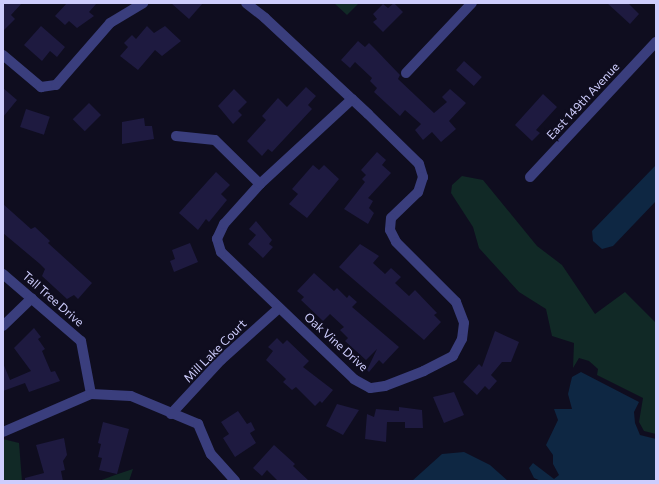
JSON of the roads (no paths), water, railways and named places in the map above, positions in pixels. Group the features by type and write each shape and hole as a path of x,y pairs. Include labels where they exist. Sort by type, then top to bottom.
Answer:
{"street":[{"path":"3,55 41,87 56,85 110,23 143,3"},
{"name":"Oak Vine Drive","path":"246,3 352,99 419,164 423,177 418,192 392,218 390,230 396,242 456,302 464,323 462,339 453,356 424,371 385,386 370,388 354,380 221,252 217,239 224,224 260,184 352,99"},
{"path":"406,73 472,3"},
{"name":"East 149th Avenue","path":"530,177 656,42"},
{"path":"176,136 215,140 260,184"},
{"name":"Tall Tree Drive","path":"3,274 81,341 91,394"},
{"path":"3,326 32,298"},
{"name":"Mill Lake Court","path":"171,414 221,360 279,308"},
{"path":"3,432 91,394 131,396 198,424 211,454 235,481"}],"water":[{"path":"656,165 656,201 613,246 602,249 593,241 592,231"},
{"path":"581,372 639,402 634,412 635,423 640,435 656,439 656,481 541,481 534,478 529,468 533,463 554,479 559,475 553,464 553,455 546,445 558,420 554,409 572,409 568,394 572,377"},
{"path":"464,452 490,465 508,481 412,481 442,454"}]}
